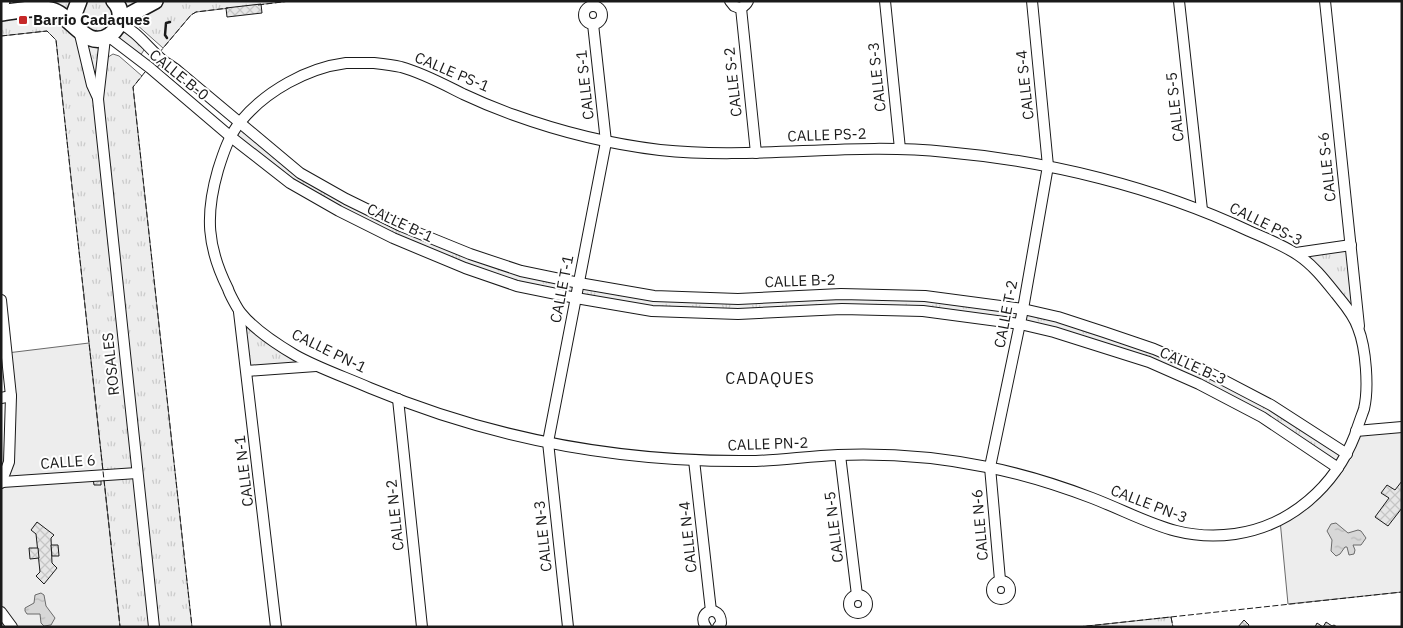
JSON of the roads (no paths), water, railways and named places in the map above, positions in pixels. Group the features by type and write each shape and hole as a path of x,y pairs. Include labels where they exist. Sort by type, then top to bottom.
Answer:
{"main road":[{"path":"78,29 74,14 79,1"},
{"path":"1,13 38,9 52,10 60,13 90,38 107,37 116,29 120,21 155,1"},
{"path":"116,2 120,21"}],"street":[{"name":"CALLE S-2","path":"730,1 734,6 744,4 756,153"},
{"name":"CALLE S-3","path":"885,1 900,149"},
{"name":"CALLE S-4","path":"1032,1 1048,166"},
{"name":"CALLE S-5","path":"1179,1 1202,210"},
{"name":"CALLE S-6","path":"1325,1 1359,329"},
{"name":"CALLE B-0","path":"120,21 150,46 159,57 239,123"},
{"name":"CALLE S-1","path":"594,24 606,142"},
{"name":"ROSALES","path":"78,29 92,85 98,99"},
{"name":"ROSALES","path":"107,37 98,99 154,627"},
{"name":"CALLE B-0","path":"107,37 150,68 231,137"},
{"name":"CALLE PS-1","path":"239,123 281,87 299,77 321,69 344,64 374,63 403,68 434,79 470,97 512,114 560,130 606,142"},
{"name":"CALLE PN-1","path":"239,123 221,159 211,196 210,231 215,262 239,312 261,332 292,354 318,366 398,399 502,433 548,442"},
{"name":"CALLE B-1","path":"239,123 300,173 346,199 401,226 470,254 521,271 579,283"},
{"name":"CALLE B-1","path":"231,137 290,183 339,212 393,238 465,268 517,286 576,298"},
{"name":"CALLE PS-2","path":"606,142 660,150 716,154 857,148 900,149 947,152 1048,166"},
{"name":"CALLE T-1","path":"548,442 606,142"},
{"name":"CALLE PS-3","path":"1048,166 1136,189 1202,210 1296,253 1320,273 1347,308 1359,329 1363,351 1366,391 1364,410 1349,450 1338,468"},
{"name":"CALLE T-2","path":"990,467 1023,309 1048,166"},
{"path":"393,238 401,226"},
{"path":"1296,253 1351,245"},
{"name":"CALLE B-2","path":"579,283 654,296 738,299 841,294 925,296 1023,309"},
{"name":"CALLE B-2","path":"576,298 652,311 738,314 842,309 923,311 1020,324"},
{"path":"1,300 6,397 11,444 9,462 2,482"},
{"name":"CALLE B-3","path":"1023,309 1058,317 1104,332 1154,349 1206,370 1271,405 1335,446 1349,450"},
{"name":"CALLE N-1","path":"239,312 276,627"},
{"name":"CALLE B-3","path":"1020,324 1054,332 1149,362 1199,384 1262,417 1338,468"},
{"path":"247,371 318,366"},
{"path":"1199,384 1206,370"},
{"name":"CALLE N-2","path":"398,399 422,627"},
{"path":"1,425 11,444"},
{"path":"1356,431 1402,427"},
{"name":"CALLE PN-2","path":"548,442 628,455 694,460 761,461 840,455 888,455 941,459 990,467"},
{"name":"CALLE N-3","path":"548,442 568,627"},
{"name":"CALLE N-5","path":"840,455 857,595"},
{"name":"CALLE N-4","path":"694,460 711,611"},
{"name":"CALLE PN-3","path":"990,467 1042,481 1093,498 1176,532 1194,536 1214,536 1261,529 1299,509 1325,486 1338,468"},
{"name":"CALLE N-6","path":"990,467 1000,580"},
{"name":"CALLE 6","path":"2,482 137,473"},
{"name":"CALLE N-4","path":"706,627 703,617 711,611 718,613 720,616 721,622 718,627"},
{"path":"1,612 12,627"}],"water":[{"path":"1336,523 1348,533 1361,531 1366,538 1361,545 1353,545 1354,554 1349,555 1347,547 1336,556 1331,551 1332,540 1327,531 1331,524"},
{"path":"41,593 44,595 46,606 55,618 51,625 44,626 41,623 40,614 27,614 25,611 25,608 34,603 35,595"}],"place":[{"name":"Barrio Cadaques","path":"23,20"}],"district":[{"name":"CADAQUES","path":"770,378"}]}
